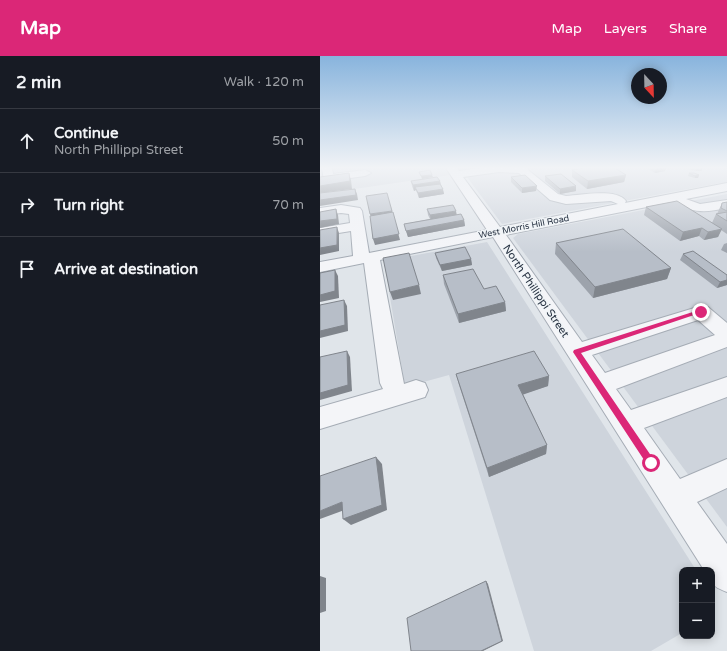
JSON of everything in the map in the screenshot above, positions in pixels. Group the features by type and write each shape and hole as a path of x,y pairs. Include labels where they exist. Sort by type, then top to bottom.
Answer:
{"street":[{"name":"North Phillippi Street","path":"470,196 497,232 576,352 727,574"},
{"path":"553,196 566,200 614,197 630,207"},
{"name":"West Morris Hill Road","path":"320,267 690,196"},
{"path":"675,198 702,210 727,204"},
{"path":"320,212 341,209 355,211 392,383"},
{"path":"320,232 357,226"},
{"path":"576,352 701,312 727,334"},
{"path":"599,386 727,339"},
{"path":"625,424 727,387"},
{"path":"320,418 416,390"},
{"path":"674,497 727,473"}],"shaded area":[{"path":"481,196 652,196 502,224"},
{"path":"718,196 727,196 727,527 513,238 518,234"},
{"path":"487,242 694,567 679,567 679,635 651,651 534,651 449,375 405,387 384,261"}],"building":[{"path":"320,196 350,196 320,200"},
{"path":"366,196 388,196 392,211 370,214"},
{"path":"677,201 722,229 708,232 702,228 683,232 646,207"},
{"path":"727,202 727,211 721,208 722,203"},
{"path":"453,205 456,211 430,215 427,209"},
{"path":"336,209 337,219 320,221 320,212"},
{"path":"393,212 399,234 373,239 370,216"},
{"path":"727,212 727,221 716,214"},
{"path":"461,214 464,220 406,231 404,224"},
{"path":"337,227 337,245 320,248 320,230"},
{"path":"623,229 671,268 595,287 556,243"},
{"path":"465,247 471,259 440,265 435,253"},
{"path":"693,251 727,275 727,280 720,282 683,254"},
{"path":"409,253 419,285 390,292 383,258"},
{"path":"473,269 484,289 496,286 505,302 458,314 443,275"},
{"path":"335,270 335,291 320,295 320,273"},
{"path":"344,300 345,325 320,331 320,305"},
{"path":"347,351 348,385 320,393 320,357"},
{"path":"534,351 549,376 518,385 547,445 487,468 456,374"},
{"path":"376,457 382,505 343,519 342,502 320,511 320,476"},
{"path":"486,581 502,641 481,651 411,651 407,618"}],"route":[{"path":"651,463 576,352 701,312"}]}
